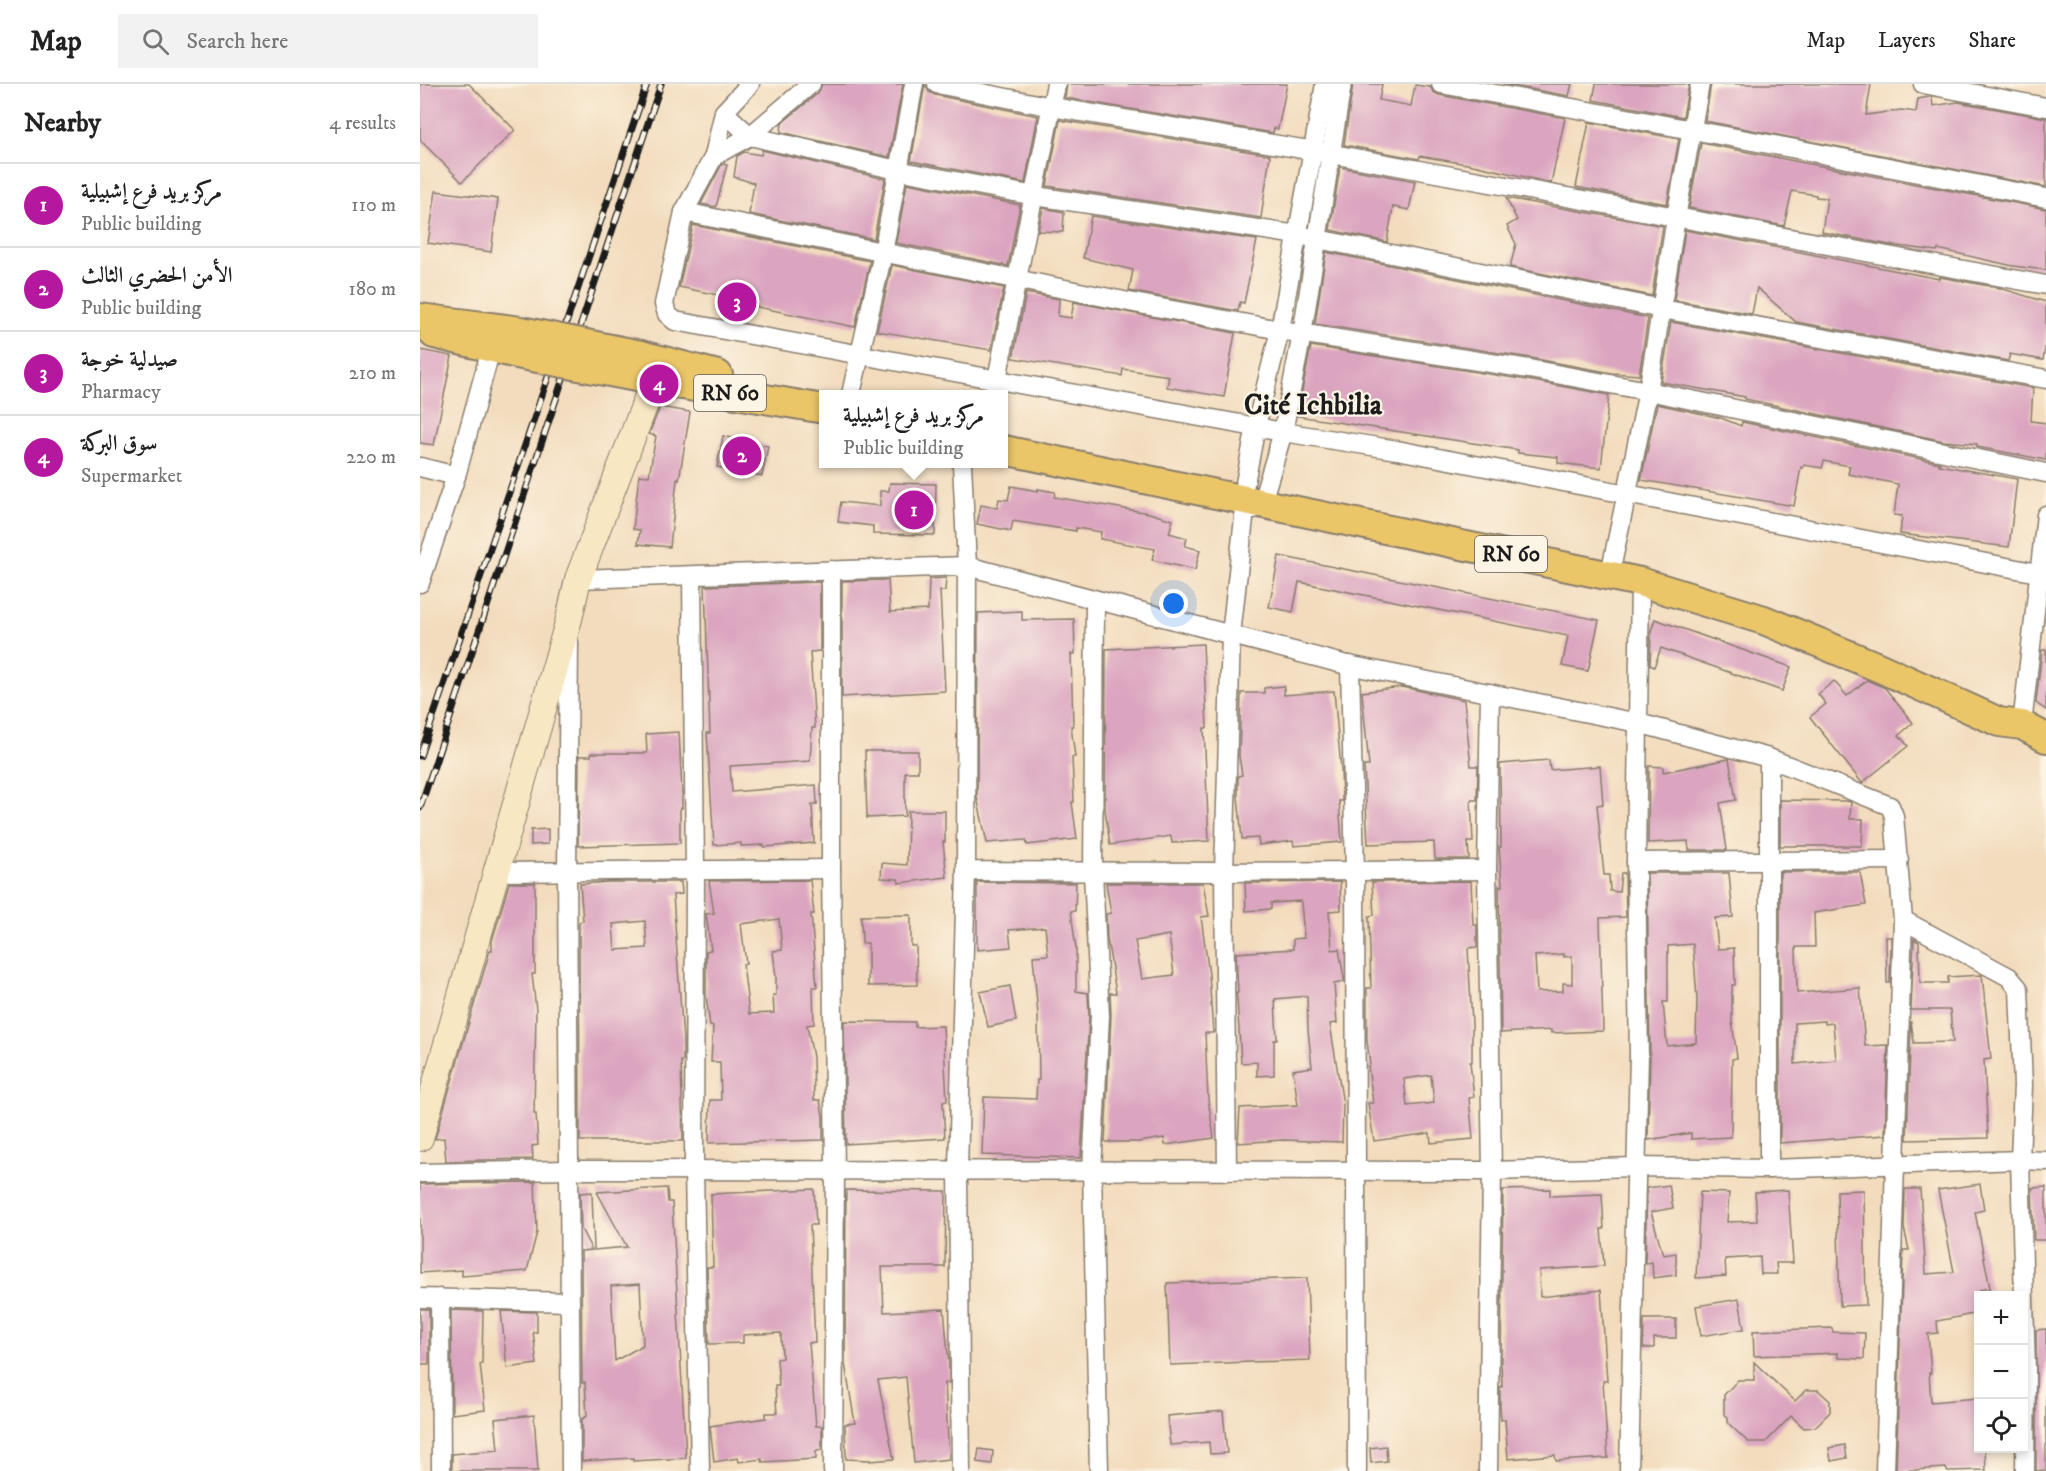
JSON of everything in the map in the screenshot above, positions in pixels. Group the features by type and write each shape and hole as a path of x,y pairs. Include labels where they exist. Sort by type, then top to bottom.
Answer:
{"main road":[{"name":"RN 60","path":"420,318 510,345"},
{"name":"RN 60","path":"420,330 648,368 819,406"},
{"name":"RN 60","path":"1008,451 1249,506 1610,574 1640,582 1764,620 2022,728 2019,740 2046,756"}],"street":[{"path":"750,84 724,112 714,156 684,212 664,304 667,314 675,321 859,354 995,387 1256,426 1397,450 2038,573"},
{"path":"714,156 750,136 811,84"},
{"path":"852,390 883,253 914,84"},
{"path":"937,84 2046,285"},
{"path":"995,387 1056,84"},
{"path":"1227,1171 1224,872 1231,635 1249,506 1256,426 1280,330 1324,84"},
{"path":"1249,506 1284,432 1318,240 1342,84"},
{"path":"1441,84 2046,198"},
{"path":"1610,574 1648,391 1700,84"},
{"path":"1923,84 2046,107"},
{"path":"724,112 750,136 897,170 1035,196 1298,236 1662,309 2046,379"},
{"path":"684,212 1017,280 1280,330 1529,369 1648,391 2046,473"},
{"path":"420,583 456,476 510,345"},
{"path":"420,1138 569,619 578,579 648,368"},
{"path":"420,467 456,476"},
{"path":"961,1471 958,1170 966,871 967,566 962,468"},
{"path":"2022,728 2046,515"},
{"path":"578,579 967,566 1350,665 1638,723 1769,758 1890,806 1894,816 1903,920 1886,1471"},
{"path":"831,570 831,869 836,1170 833,1471"},
{"path":"692,576 695,870 694,1170 700,1471"},
{"path":"1629,1471 1639,1044 1636,862 1640,582"},
{"path":"1095,600 1093,872 1100,1016 1092,1170 1099,1471"},
{"path":"569,619 567,871 571,1471"},
{"path":"1350,665 1355,872 1357,1471"},
{"path":"1488,1471 1492,1171 1487,870 1490,693"},
{"path":"1769,758 1769,1169"},
{"path":"1636,862 1899,860"},
{"path":"497,872 831,869"},
{"path":"966,871 1487,870"},
{"path":"1903,920 2009,977 2019,989 2023,1085 2020,1160 2026,1347 2025,1471"},
{"path":"420,1173 569,1170 1492,1171 1637,1167 1769,1169 2046,1161"},
{"path":"420,1298 570,1302"},
{"path":"440,1298 441,1471"}],"building":[{"path":"420,84 469,84 515,130 462,182 420,140"},
{"path":"822,84 903,84 889,157 781,132 782,123 818,93"},
{"path":"925,84 929,92 935,95 1038,116 1025,183 911,161"},
{"path":"1067,84 1287,84 1278,129 1274,128 1273,133 1065,98"},
{"path":"1353,84 1382,84 1379,100 1411,106 1415,85 1430,87 1439,95 1565,118 1551,183 1473,165 1420,156 1419,159 1344,145"},
{"path":"1503,84 1572,84 1569,96"},
{"path":"1596,84 1689,84 1683,117 1593,100"},
{"path":"1711,84 1871,84 1866,115 1901,110 1916,112 1918,99 1932,97 1933,106 1958,102 2046,118 2046,187 1705,121"},
{"path":"1060,120 1270,155 1261,218 1047,186"},
{"path":"1589,122 1679,139 1667,204 1576,187"},
{"path":"1701,143 2046,209 2046,270 2013,266 1938,249 1937,251 1890,245 1822,232 1827,198 1816,197 1816,195 1792,191 1784,226 1689,208"},
{"path":"762,150 885,179 874,239 749,214 754,183 734,177 737,156 744,152 761,155"},
{"path":"722,164 727,165 716,207 701,204"},
{"path":"1340,167 1415,181 1409,210 1393,207 1387,242 1330,230"},
{"path":"907,183 1020,205 1008,266 896,243"},
{"path":"436,191 498,199 491,252 428,243"},
{"path":"1506,198 1663,226 1652,296 1510,267 1516,244 1507,226 1517,220"},
{"path":"1043,208 1064,212 1063,232 1038,231"},
{"path":"1091,216 1257,240 1244,303 1240,302 1238,311 1129,291 1133,270 1083,258"},
{"path":"693,225 870,261 855,327 757,307 757,303 679,287"},
{"path":"1685,230 1940,279 1940,277 2000,288 2046,302 2046,341 2043,360 2010,354 2008,361 1796,322 1757,288 1752,314 1674,300"},
{"path":"1326,252 1648,318 1639,375 1612,373 1315,324"},
{"path":"892,265 1004,288 991,350 877,331"},
{"path":"1026,293 1059,299 1058,316 1071,318 1074,302 1235,333 1224,397 1167,387 1169,376 1123,369 1122,376 1013,358"},
{"path":"1671,322 2033,388 2031,421 2046,423 2046,460 1977,447 1977,444 1944,441 1745,399 1745,397 1661,382"},
{"path":"1311,346 1609,395 1601,468 1558,463 1558,457 1518,453 1518,450 1297,416"},
{"path":"420,350 452,356 434,445 420,443"},
{"path":"1657,404 1721,418 1741,426 1742,422 1940,463 1939,465 2017,479 2009,547 1900,534 1902,516 1894,515 1898,484 1848,474 1850,466 1824,461 1822,468 1804,465 1803,468 1801,467 1794,506 1641,480"},
{"path":"660,407 690,412 679,480 677,479 670,547 638,544 640,530 633,529 639,475 649,476 656,436 649,434"},
{"path":"723,436 768,446 762,476 717,467"},
{"path":"890,483 936,484 935,535 873,534 873,526 838,522 841,502 880,506 880,491 889,491"},
{"path":"1011,486 1055,492 1054,497 1149,513 1173,520 1169,533 1187,538 1185,546 1200,550 1195,570 1152,560 1155,549 1100,539 1101,532 1076,528 1076,531 1013,521 1011,531 977,524 981,505 997,508 999,499 1008,500"},
{"path":"1279,556 1599,620 1588,671 1562,666 1568,636 1299,582 1293,612 1269,607"},
{"path":"946,578 945,591 940,591 945,691 842,697 842,581 888,580 890,612 928,610 929,579"},
{"path":"820,582 820,651 810,652 815,728 812,728 810,761 730,766 732,792 816,785 817,804 812,804 814,843 764,847 764,845 741,846 741,843 714,845 707,733 710,733 705,586"},
{"path":"1022,611 1022,620 1074,619 1075,654 1071,654 1073,726 1071,726 1075,757 1072,757 1074,802 1072,802 1077,839 1027,845 1026,840 987,843 977,797 978,613"},
{"path":"1655,619 1791,667 1782,691 1661,648 1654,667 1650,665 1651,631"},
{"path":"1203,644 1209,841 1172,843 1171,836 1110,845 1105,809 1106,649"},
{"path":"2042,650 2046,650 2046,710 2036,703"},
{"path":"1867,680 1885,688 1913,723 1899,735 1908,746 1862,783 1810,717 1826,704 1818,694 1834,681 1847,696"},
{"path":"1284,686 1284,695 1334,691 1341,769 1342,801 1339,801 1342,842 1294,846 1293,841 1259,845 1258,838 1242,839 1238,796 1238,776 1242,775 1239,756 1241,693 1264,693 1264,688"},
{"path":"1402,687 1464,700 1471,766 1478,766 1477,800 1471,800 1473,842 1468,842 1469,859 1435,859 1434,842 1368,844 1364,766 1369,766 1362,692"},
{"path":"679,732 682,793 680,843 578,846 579,756 591,756 591,753 647,753 646,734"},
{"path":"865,751 918,751 918,772 905,772 905,816 867,818"},
{"path":"1729,759 1736,800 1720,803 1727,850 1689,850 1688,841 1648,843 1649,766 1663,767 1663,772"},
{"path":"1549,760 1550,770 1600,766 1603,804 1597,805 1604,875 1609,875 1610,891 1619,892 1621,873 1625,873 1626,917 1600,918 1603,1031 1551,1033 1551,1030 1501,1033 1500,764","holes":["1564,954 1564,957 1572,956 1572,984 1563,983 1563,991 1537,992 1535,956"]},
{"path":"1780,800 1851,802 1850,819 1863,819 1862,846 1780,846"},
{"path":"908,811 945,811 945,842 943,842 947,877 899,883 898,879 881,878 882,863 907,865"},
{"path":"548,829 548,844 531,845 531,830"},
{"path":"1780,872 1860,872 1866,905 1814,913 1815,947 1796,947 1797,993 1860,988 1865,1046 1888,1045 1885,1135 1780,1143","holes":["1825,1021 1825,1024 1833,1023 1836,1060 1795,1064 1795,1023"]},
{"path":"1647,873 1729,873 1733,917 1715,918 1718,949 1734,948 1735,985 1732,985 1732,1021 1737,1058 1732,1059 1731,1137 1691,1139 1691,1133 1648,1140 1650,1056","holes":["1693,944 1697,999 1696,1043 1667,1046 1663,1002 1668,1002 1668,946"]},
{"path":"810,880 817,987 813,987 814,1024 807,1025 813,1057 814,1100 820,1100 823,1140 709,1143 710,1100 721,1100 720,1062 711,1062 713,1026 710,1026 706,996 706,951 711,950 706,914 714,913 709,881","holes":["779,919 782,950 773,951 776,977 776,995 773,995 774,1013 749,1014 741,924"]},
{"path":"1471,881 1473,925 1477,925 1477,947 1468,948 1472,1024 1472,1062 1470,1062 1474,1097 1469,1098 1473,1139 1431,1143 1430,1133 1374,1141 1368,1103 1373,1103 1367,1041 1367,988 1371,988 1369,916 1374,915 1372,882","holes":["1431,1075 1434,1103 1407,1106 1404,1079"]},
{"path":"681,882 682,894 673,895 683,1040 683,1061 681,1061 683,1141 580,1141 579,922 583,921 580,884","holes":["645,921 647,948 615,950 613,924"]},
{"path":"977,882 1076,883 1075,911 1071,911 1076,949 1076,991 1088,993 1089,1016 1081,1158 982,1155 984,1097 1036,1099 1037,1080 1039,1080 1038,1016 1033,956 1048,955 1045,927 1009,930 1011,947 977,950"},
{"path":"1340,882 1341,910 1329,911 1332,950 1339,949 1344,978 1344,982 1334,984 1337,1023 1330,1024 1343,1104 1342,1142 1283,1140 1238,1143 1240,1108 1298,1105 1293,1070 1312,1067 1307,996 1275,999 1277,1040 1274,1040 1274,1075 1257,1076 1257,1062 1241,1063 1236,993 1238,993 1236,953 1293,949 1293,939 1304,938 1301,901 1271,903 1271,909 1246,911 1245,883"},
{"path":"509,883 535,883 535,974 532,974 536,1010 534,1114 536,1114 538,1145 532,1146 533,1159 446,1161 444,1138 435,1139 490,950 492,950 492,941"},
{"path":"1106,883 1203,883 1209,916 1201,917 1209,974 1213,1033 1205,1033 1208,1099 1214,1138 1165,1145 1164,1138 1138,1142 1105,1142 1110,993 1116,993 1107,938 1106,914 1111,913","holes":["1169,935 1174,975 1142,979 1135,941"]},
{"path":"911,915 911,946 916,946 917,985 868,986 868,943 862,943 861,916"},
{"path":"1886,937 1891,937 1890,983 1887,983"},
{"path":"1914,939 1919,942 1920,983 1948,983 1948,977 1982,975 1991,1059 1984,1060 1988,1138 1907,1140 1911,1021 1914,1043 1953,1042 1950,1010 1911,1010"},
{"path":"1010,986 1016,1021 988,1027 980,992"},
{"path":"844,1021 915,1022 915,1027 943,1026 947,1101 943,1102 945,1138 846,1144"},
{"path":"535,1182 537,1232 527,1271 462,1276 462,1270 420,1273 420,1184"},
{"path":"1980,1184 1984,1210 1975,1212 1990,1288 1974,1291 1974,1314 1937,1321 1938,1333 1928,1334 1931,1402 1974,1398 1974,1453 1985,1453 1986,1470 1947,1471 1946,1468 1896,1471 1903,1250 1909,1250 1904,1228 1905,1189 1920,1189 1926,1274 1954,1272 1938,1190"},
{"path":"1669,1185 1673,1208 1651,1212 1663,1255 1676,1253 1676,1275 1653,1278 1652,1262 1645,1263 1647,1188"},
{"path":"2046,1187 2046,1240 2034,1240 2032,1188"},
{"path":"667,1188 668,1202 672,1202 686,1458 582,1461 582,1419 587,1416 585,1382 582,1383 581,1251 592,1250 581,1229 580,1193 592,1192 594,1250 627,1247 597,1192","holes":["640,1284 643,1345 615,1361 611,1286"]},
{"path":"814,1189 816,1225 810,1225 815,1342 809,1343 816,1426 822,1426 822,1450 816,1451 816,1459 762,1462 762,1459 739,1462 738,1458 714,1462 710,1426 766,1418 766,1413 777,1413 775,1386 779,1386 777,1359 782,1358 781,1333 743,1335 743,1343 709,1344 707,1267 713,1267 711,1194"},
{"path":"1550,1189 1550,1196 1602,1194 1604,1229 1601,1229 1604,1266 1539,1270 1540,1297 1601,1290 1607,1381 1603,1381 1608,1458 1556,1461 1555,1455 1508,1459 1505,1419 1501,1420 1500,1406 1503,1190"},
{"path":"846,1190 946,1191 945,1267 882,1267 884,1312 944,1309 949,1366 949,1383 945,1383 949,1459 914,1463 906,1377 878,1380 894,1459 870,1461 846,1459 845,1424 855,1423 845,1364"},
{"path":"1788,1190 1793,1263 1776,1263 1777,1274 1761,1274 1760,1257 1725,1259 1726,1276 1696,1278 1700,1192 1729,1193 1727,1222 1757,1221 1755,1192"},
{"path":"1864,1190 1866,1305 1840,1306 1837,1191"},
{"path":"1307,1278 1310,1360 1170,1365 1167,1283"},
{"path":"1739,1299 1744,1329 1701,1336 1696,1306"},
{"path":"420,1309 429,1309 429,1364 420,1364"},
{"path":"451,1310 483,1311 482,1364 480,1364 485,1410 452,1414"},
{"path":"501,1311 537,1312 537,1332 533,1332 537,1364 507,1368"},
{"path":"1644,1319 1676,1319 1676,1338 1654,1338 1654,1348 1643,1348"},
{"path":"1832,1328 1833,1332 1865,1333 1864,1359 1838,1358 1838,1353 1754,1356 1753,1331"},
{"path":"2046,1329 2046,1470 2036,1471 2036,1330"},
{"path":"1754,1362 1795,1401 1806,1390 1818,1390 1830,1401 1830,1412 1815,1427 1804,1428 1791,1416 1766,1442 1748,1442 1728,1423 1728,1417 1724,1414 1724,1395 1738,1380 1754,1380"},
{"path":"1223,1411 1227,1453 1210,1454 1209,1442 1170,1445 1167,1416"},
{"path":"534,1415 538,1471 452,1471 452,1454 498,1450 495,1419"},
{"path":"1845,1445 1847,1458 1831,1461 1829,1448"},
{"path":"1386,1446 1387,1461 1371,1463 1370,1448"},
{"path":"979,1449 993,1451 992,1464 977,1462"}],"railway":[{"path":"420,756 647,84"},
{"path":"420,808 661,84"}],"place":[{"name":"صيدلية خوجة","path":"737,302"},
{"name":"سوق البركة","path":"659,384"},
{"name":"الأمن الحضري الثالث","path":"742,456"},
{"name":"مركز بريد فرع إشبيلية","path":"914,510"}],"district":[{"name":"Cité Ichbilia","path":"1313,404"}]}
